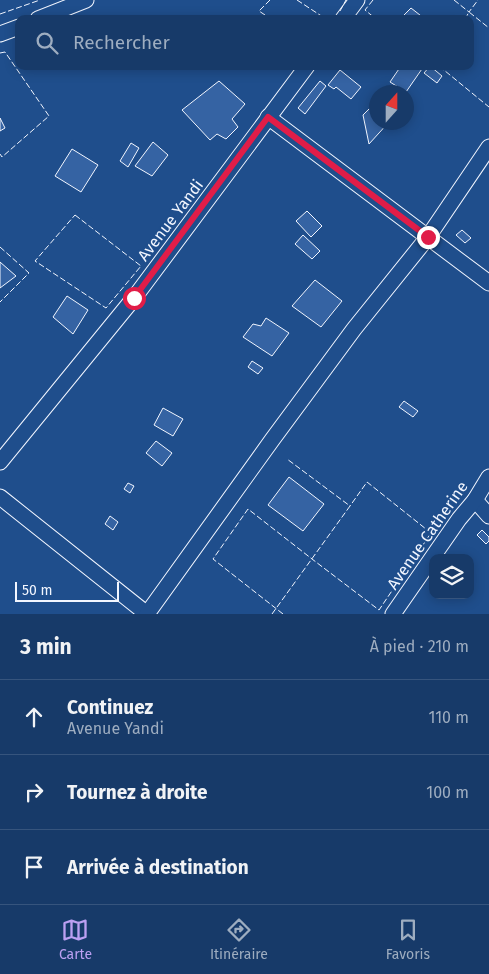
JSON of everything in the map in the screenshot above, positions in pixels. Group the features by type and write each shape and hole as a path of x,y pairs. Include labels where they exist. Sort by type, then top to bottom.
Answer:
{"street":[{"path":"346,15 357,0"},
{"path":"48,15 81,1"},
{"path":"0,34 15,28"},
{"name":"Avenue Yandi","path":"0,462 134,298 304,70"},
{"path":"268,117 489,283"},
{"path":"0,497 147,614 354,329 428,237 489,147"},
{"name":"Avenue Catherine","path":"393,614 459,519 475,500 489,477"},
{"path":"475,500 489,516"}],"building":[{"path":"411,8 420,15 404,15"},
{"path":"340,70 361,87 351,99 336,87 334,89 328,85"},
{"path":"398,70 421,70 411,85 395,85 390,82"},
{"path":"427,70 435,70 442,76 437,83 424,73"},
{"path":"219,81 245,104 232,119 238,127 226,139 217,134 210,140 182,110"},
{"path":"320,81 326,86 305,114 298,108"},
{"path":"369,109 369,130 382,130 369,144 363,115"},
{"path":"0,118 5,128 0,131"},
{"path":"153,142 168,155 152,176 135,166"},
{"path":"131,143 139,148 128,167 120,161"},
{"path":"72,149 98,165 81,192 55,176"},
{"path":"307,211 322,226 311,237 296,221"},
{"path":"462,230 471,238 465,243 456,235"},
{"path":"303,235 320,251 312,259 295,244"},
{"path":"0,262 16,276 0,288"},
{"path":"315,280 342,301 321,327 292,306"},
{"path":"67,296 88,310 73,334 53,317"},
{"path":"266,318 289,333 272,356 243,337 253,324 261,326"},
{"path":"252,361 263,368 258,374 248,367"},
{"path":"404,401 418,411 413,417 399,407"},
{"path":"163,408 183,419 173,436 154,425"},
{"path":"156,441 172,453 162,466 146,453"},
{"path":"289,477 324,504 303,531 268,505"},
{"path":"128,483 134,486 130,493 124,489"},
{"path":"110,516 118,522 113,530 105,524"},
{"path":"482,530 489,537 489,541 486,544 477,535"}],"fence":[{"path":"0,14 40,0"},
{"path":"265,15 259,11 270,0"},
{"path":"297,0 320,15"},
{"path":"340,11 346,0"},
{"path":"371,15 365,10 373,0"},
{"path":"454,0 469,12 478,0"},
{"path":"467,15 469,12 473,15"},
{"path":"474,16 489,28"},
{"path":"0,53 5,52 15,67"},
{"path":"0,154 2,157 49,116 17,70"},
{"path":"444,70 489,107"},
{"path":"75,215 141,266 106,308 35,261 75,215"},
{"path":"0,247 29,273 0,302"},
{"path":"272,614 350,506 287,459"},
{"path":"283,614 213,559 248,509 379,610 431,533 367,482 350,506"}],"route":[{"path":"134,298 268,117 428,237"}]}
